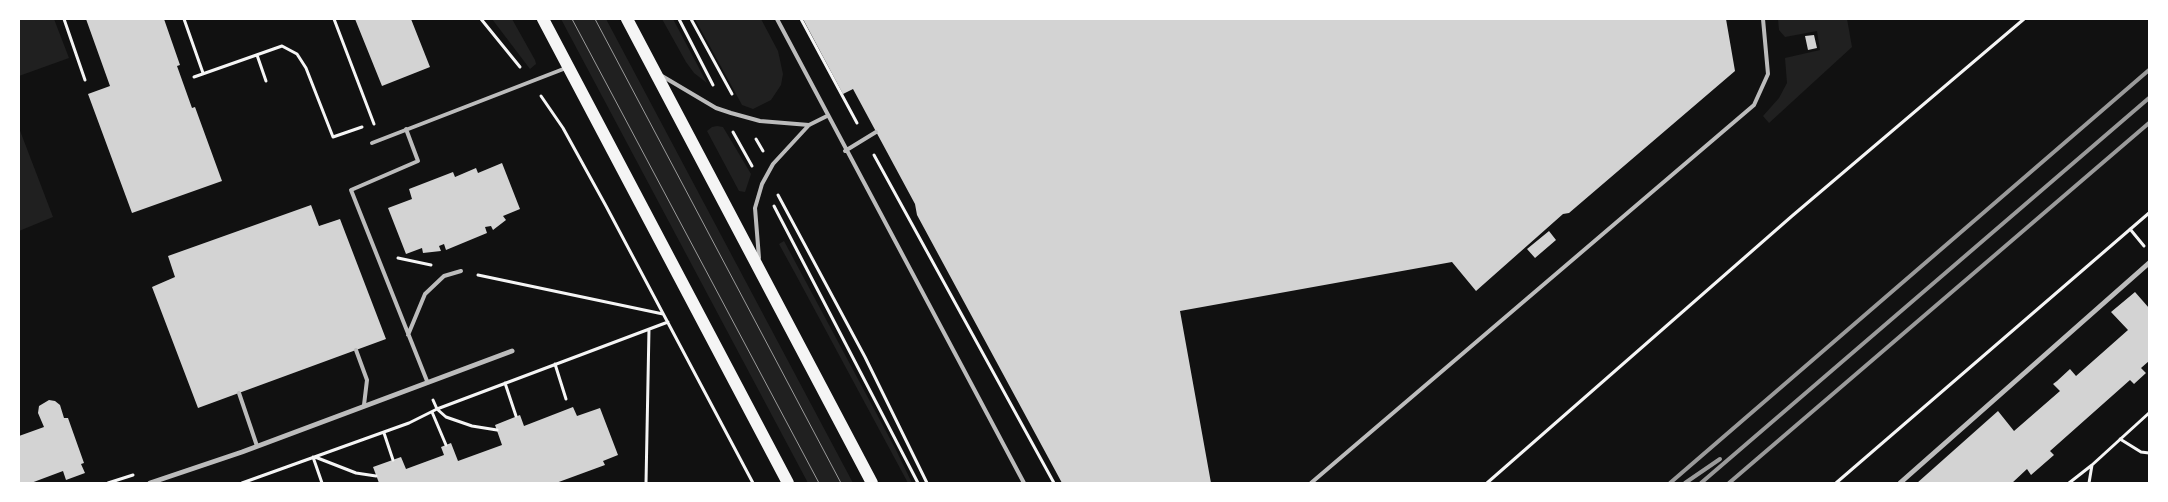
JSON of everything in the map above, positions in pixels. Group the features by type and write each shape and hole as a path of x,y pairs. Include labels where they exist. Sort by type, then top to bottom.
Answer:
{"main road":[{"path":"543,19 788,483"},
{"path":"627,19 872,483"}],"street":[{"path":"1900,483 2149,263"},
{"path":"150,483 163,481 364,404 512,351"}],"lane":[{"path":"777,19 826,116 1024,483"},
{"path":"1311,483 1754,105 1768,74 1762,19"},
{"path":"372,143 568,67"},
{"path":"655,72 716,108 746,118 809,125"},
{"path":"760,273 755,208 759,190 772,165 809,125 826,116"},
{"path":"406,130 418,161 351,190 427,381"},
{"path":"845,151 866,140 876,132"},
{"path":"408,335 425,294 444,276 461,272"},
{"path":"356,350 367,380 364,404"},
{"path":"239,393 257,446"}],"path":[{"path":"64,19 86,80"},
{"path":"184,19 203,73"},
{"path":"334,19 380,139"},
{"path":"481,19 532,82 563,128 753,483"},
{"path":"680,19 718,93"},
{"path":"691,19 772,165 779,183 778,194 865,357 928,483"},
{"path":"801,19 1054,483"},
{"path":"1487,483 1792,216 2024,19"},
{"path":"194,77 282,46 297,54 306,68 333,138 374,122"},
{"path":"257,55 266,81"},
{"path":"731,129 753,168"},
{"path":"772,202 918,483"},
{"path":"1836,483 2149,213"},
{"path":"2130,229 2144,248"},
{"path":"376,254 664,314"},
{"path":"242,483 384,432 437,409 668,322"},
{"path":"646,483 649,329"},
{"path":"554,364 566,398"},
{"path":"427,381 437,409 446,417 472,426 497,430"},
{"path":"505,383 516,416"},
{"path":"432,412 446,445"},
{"path":"2069,483 2092,465 2149,413"},
{"path":"384,432 393,460"},
{"path":"2120,439 2141,452 2149,453"},
{"path":"314,457 356,473 376,476"},
{"path":"314,457 322,483"},
{"path":"2089,483 2092,465"}],"shaded area":[{"path":"19,19 54,19 69,58 19,76"},
{"path":"492,19 512,19 536,64 530,69"},
{"path":"561,19 606,19 853,483 808,483"},
{"path":"662,19 673,19 707,83 694,73 686,62"},
{"path":"695,19 761,19 778,51 783,74 781,85 771,100 753,109 742,105"},
{"path":"1778,19 1847,19 1852,47 1769,123 1763,116 1779,98 1787,83 1785,58 1820,50 1817,31 1785,37 1779,30"},
{"path":"717,126 723,127 751,174 745,192 739,191 707,131"},
{"path":"19,128 53,217 19,231"},
{"path":"784,241 912,483 908,483 779,244"}],"building":[{"path":"86,19 164,19 180,65 177,66 192,108 195,107 222,181 132,213 88,94 110,86"},
{"path":"355,19 411,19 430,67 382,86"},
{"path":"803,19 1726,19 1735,71 1569,213 1563,214 1476,291 1452,262 1180,311 1211,483 1062,483 917,215 915,204 853,89 843,94"},
{"path":"1814,35 1817,48 1808,50 1805,36"},
{"path":"502,163 520,209 503,216 506,220 493,230 491,226 485,227 487,233 446,250 444,244 439,246 441,251 423,253 422,248 406,254 388,208 412,199 409,189 453,172 455,177 476,168 478,173"},
{"path":"311,205 319,226 340,219 386,339 198,408 152,287 175,277 168,256"},
{"path":"1549,231 1556,240 1535,258 1527,249"},
{"path":"2135,292 2149,308 2149,361 2141,368 2146,373 2134,384 2130,380 2050,451 2054,455 2031,475 2027,469 2012,483 1917,483 1998,411 2014,431 2060,391 2053,384 2070,369 2076,376 2128,330 2111,312"},
{"path":"49,400 55,401 60,405 64,418 68,418 84,463 81,464 85,473 66,480 63,471 31,483 19,483 19,436 44,427 38,413 39,406"},
{"path":"573,407 577,416 600,408 618,455 603,461 605,465 556,483 379,483 373,467 401,457 406,469 444,455 441,447 451,443 458,461 502,445 495,425 520,415 524,426"}],"tram line":[{"path":"572,19 819,483"},
{"path":"595,19 841,483"}],"railway":[{"path":"1670,483 2149,70"},
{"path":"1701,483 2149,98"},
{"path":"1729,483 2149,123"},
{"path":"1685,483 1720,459"}]}
